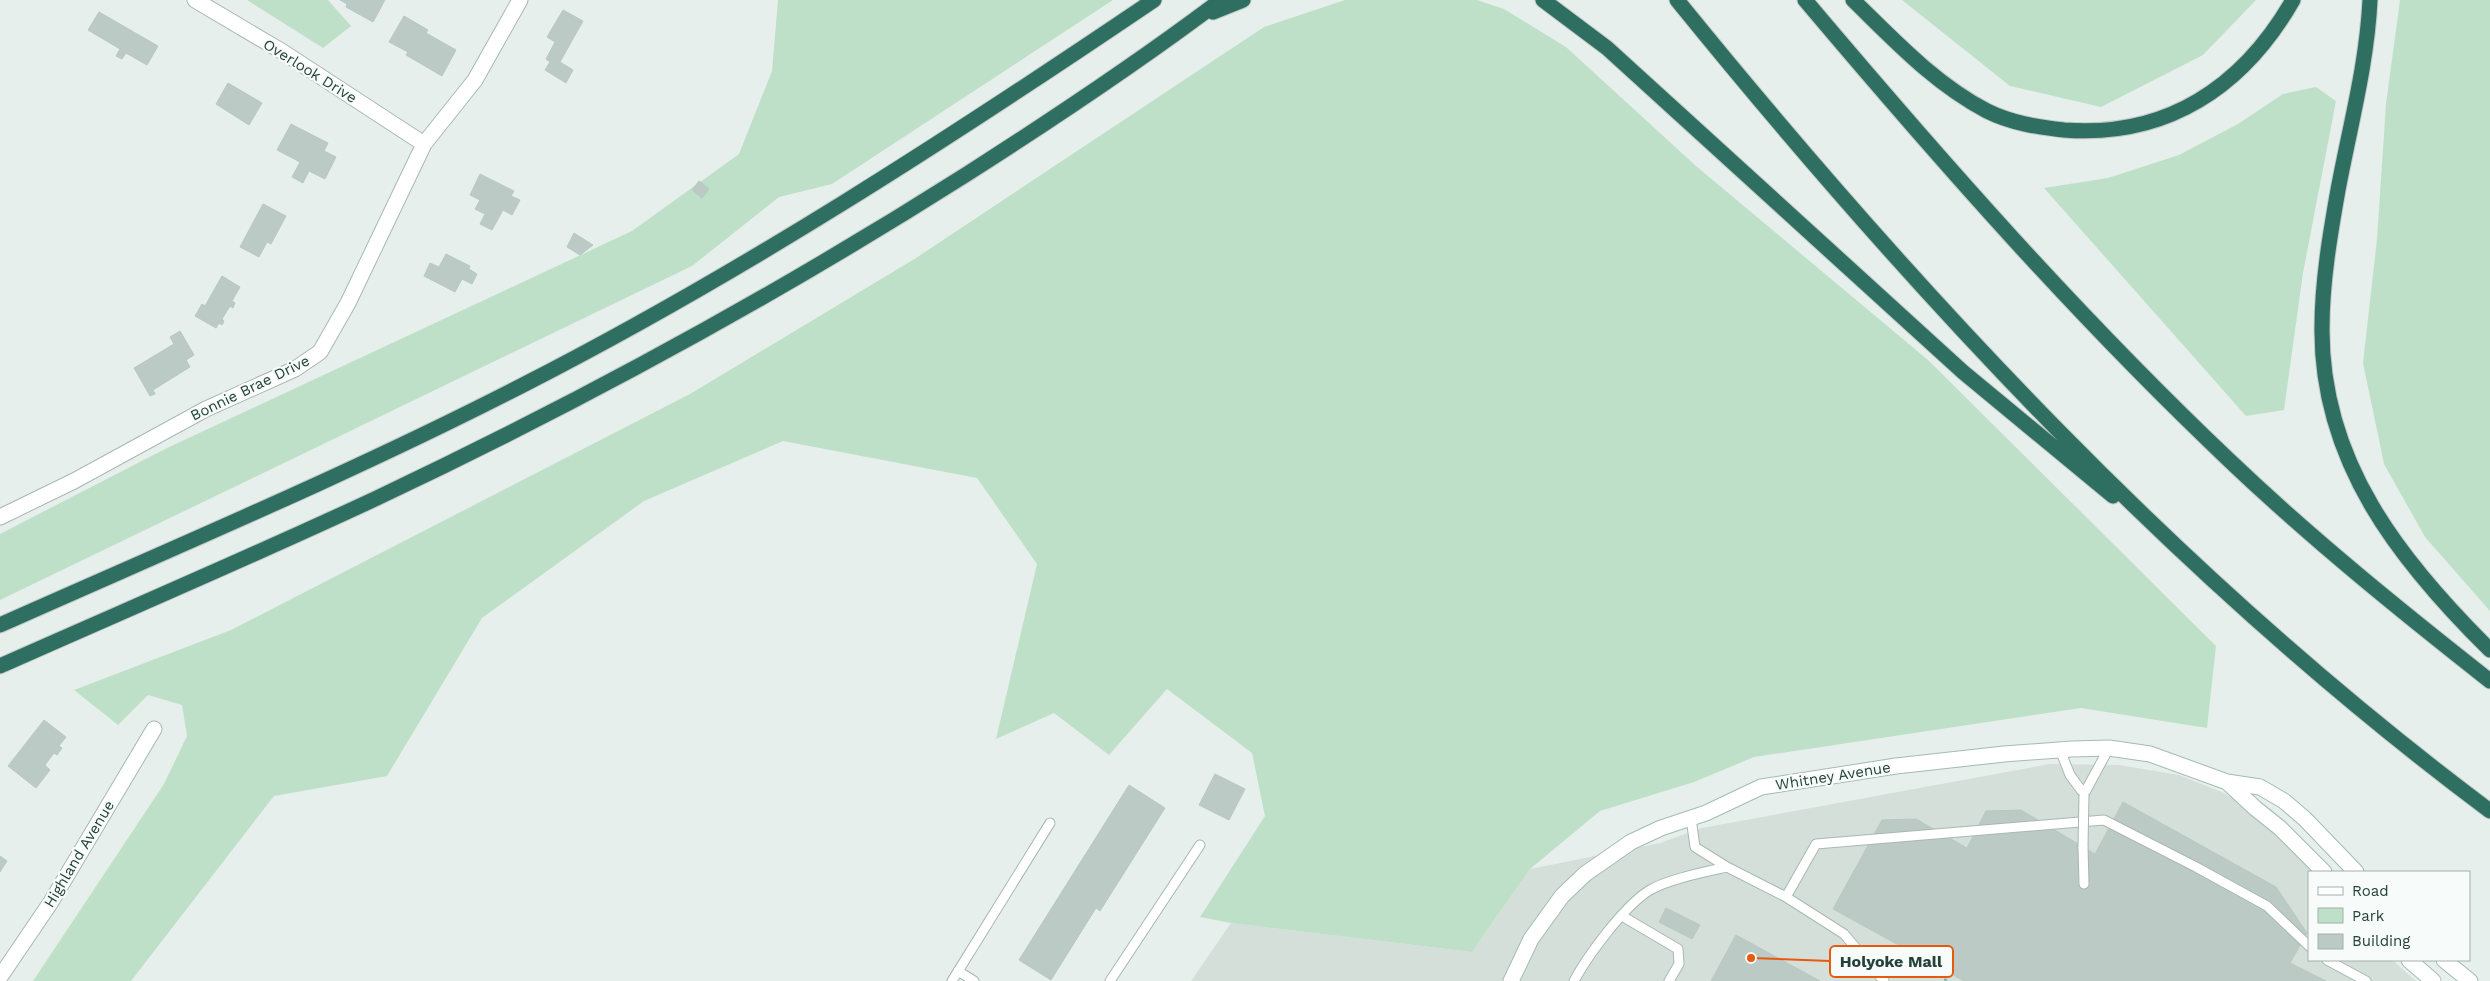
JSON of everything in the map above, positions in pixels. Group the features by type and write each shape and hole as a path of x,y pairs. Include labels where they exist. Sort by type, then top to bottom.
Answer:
{"highway":[{"path":"1119,24 1139,0"},
{"path":"0,625 443,426 590,349 687,296 805,226 1154,0"},
{"path":"0,666 371,500 486,444 643,363 783,285 925,200 1070,107 1221,0"},
{"path":"1198,18 1244,0"},
{"path":"1543,0 1607,48 1963,372 2231,595 2344,694 2490,811"},
{"path":"1677,0 1820,170 1958,324 2109,481 2231,595"},
{"path":"1805,0 1979,204 2084,317 2157,390 2231,462 2308,532 2400,610 2490,681"},
{"path":"1853,0 1934,76 1975,104 2004,118 2021,123 2056,129 2096,131 2130,127 2156,120 2199,101 2236,74 2262,48 2293,0"},
{"path":"2370,0 2362,71 2338,190 2325,276 2322,330 2330,398 2338,431 2351,466 2388,534 2418,574 2490,650"}],"street":[{"name":"Overlook Drive","path":"195,0 283,52 424,144"},
{"name":"Bonnie Brae Drive","path":"0,517 74,481 206,409 295,369 320,352 348,303 424,144 475,80 520,0"},
{"name":"Highland Avenue","path":"0,977 51,902 154,729"},
{"name":"Whitney Avenue","path":"1510,981 1527,946 1544,919 1562,896 1585,874 1631,842 1706,814 1761,787 1896,766 2060,750 2109,748 2150,754 2227,782 2260,787 2284,801 2305,819 2355,871"},
{"name":"Whitney Avenue","path":"2227,782 2254,808 2280,828 2323,871"},
{"path":"2410,961 2433,981"},
{"path":"2445,961 2470,981"}],"lane":[{"path":"2084,884 2082,847 2084,794 2098,773 2109,748"},
{"path":"2060,750 2070,775 2084,794"},
{"path":"1691,818 1695,847 1727,867 1786,898 1844,934 1884,981"},
{"path":"1786,898 1816,844 2104,820 2267,906 2308,945"},
{"path":"952,981 1050,823"},
{"path":"1110,981 1200,845"},
{"path":"1574,981 1585,961 1622,916 1650,890 1688,876 1727,867"},
{"path":"1622,916 1678,949 1679,964 1669,981"},
{"path":"2329,961 2366,981"},
{"path":"958,971 974,981"}],"path":[{"path":"1945,981 1949,973"}],"shaded area":[{"path":"2050,764 2119,765 2179,775 2224,793 2253,812 2283,839 2312,871 2308,871 2308,961 2393,961 2416,981 1191,981 1231,923 1472,952 1530,869 1660,843 1702,828"}],"green space":[{"path":"247,0 328,0 351,26 323,48"},
{"path":"778,0 1113,0 832,184 779,197 692,266 0,600 0,534 165,449 632,231 739,154 772,71"},
{"path":"1345,0 1477,0 1504,9 1566,47 1696,166 1928,360 2216,646 2207,728 2081,708 1754,757 1694,782 1600,811 1530,869 1472,952 1231,923 1200,917 1265,816 1252,753 1167,689 1109,755 1054,713 996,739 1037,564 977,478 783,441 644,501 482,618 387,776 274,796 131,981 33,981 164,784 187,736 182,705 148,695 118,725 74,690 231,630 690,394 916,258 1264,27"},
{"path":"1902,0 2256,0 2203,55 2101,107 2010,86"},
{"path":"2400,0 2490,0 2490,611 2425,537 2384,464 2363,363 2377,239 2386,104"},
{"path":"2316,87 2336,101 2303,273 2284,410 2246,416 2044,188 2108,178 2179,155 2238,124 2283,94"}],"building":[{"path":"340,0 385,0 373,22 346,7 347,4"},
{"path":"563,10 583,21 560,62 573,70 566,83 545,70 550,62 546,59 555,42 547,37"},
{"path":"99,12 158,46 147,65 126,53 122,59 116,56 120,49 88,30"},
{"path":"404,16 428,30 426,33 456,50 442,76 406,55 408,52 389,42"},
{"path":"228,83 262,103 249,125 216,104"},
{"path":"291,124 328,143 324,151 336,157 325,179 309,171 303,183 292,177 300,162 277,150"},
{"path":"480,174 514,191 511,196 520,200 512,215 503,210 492,230 480,224 485,214 475,209 480,200 470,195"},
{"path":"699,181 709,189 702,198 692,190"},
{"path":"263,204 286,216 271,244 267,242 259,257 240,247"},
{"path":"574,233 593,245 580,255 567,247"},
{"path":"446,254 470,266 469,269 477,274 472,284 462,279 455,292 424,276 430,263 439,267"},
{"path":"222,276 240,287 232,301 235,303 233,308 230,306 222,319 224,321 222,325 219,323 216,328 195,316 202,304 205,306"},
{"path":"180,331 194,355 186,360 190,367 153,390 155,394 150,396 134,368 174,344 170,337"},
{"path":"44,720 66,737 59,746 62,748 57,755 54,753 45,765 50,770 36,788 8,766"},
{"path":"1215,774 1245,789 1229,820 1199,805"},
{"path":"1129,785 1165,808 1100,911 1096,908 1051,980 1019,960"},
{"path":"2123,802 2276,887 2307,933 2290,963 2326,981 1964,981 1833,909 1882,820 1916,819 1967,848 1986,811 2021,810 2095,854"},
{"path":"0,856 7,861 0,872"},
{"path":"1666,908 1700,925 1692,939 1659,922"},
{"path":"1736,935 1820,981 1711,981"}],"place":[{"name":"Holyoke Mall","path":"1751,958"}]}
